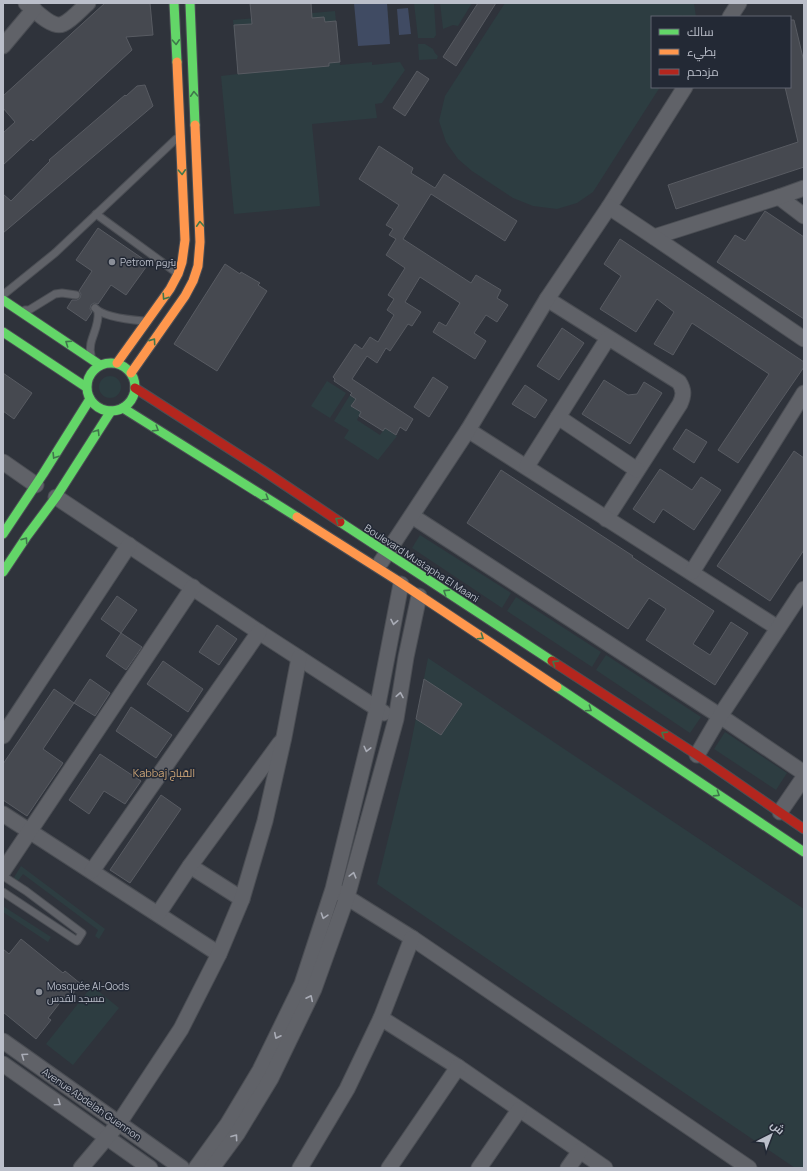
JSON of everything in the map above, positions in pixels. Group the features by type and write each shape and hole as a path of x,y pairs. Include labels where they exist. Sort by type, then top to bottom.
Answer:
{"street":[{"path":"3,46 30,6 51,23 58,25 64,23 88,3"},
{"path":"118,363 170,289 178,274 182,262 185,240 174,3"},
{"path":"131,373 185,296 193,281 198,266 200,242 190,3"},
{"path":"731,16 738,3"},
{"path":"377,568 468,430 547,299 684,88"},
{"path":"654,237 804,188"},
{"path":"779,197 804,216"},
{"path":"608,207 804,339"},
{"path":"547,299 680,382 683,387 683,398 680,404 606,519"},
{"path":"3,300 100,365"},
{"path":"3,332 86,387"},
{"path":"527,466 608,338"},
{"path":"106,363 118,363 131,373 134,378 135,388 132,400 123,408 111,411 96,406 90,399 86,387 90,374 100,365 106,363"},
{"name":"Boulevard Mustapha El Maani","path":"135,388 377,568 804,852"},
{"path":"692,572 804,393"},
{"path":"3,572 27,536 90,399"},
{"name":"Boulevard Mustapha El Maani","path":"123,408 258,480 387,554 696,755 804,829"},
{"path":"3,534 47,490 111,411"},
{"path":"558,417 637,470"},
{"path":"468,430 527,466 606,519 692,572 778,628"},
{"path":"3,462 259,632 377,709 396,719"},
{"path":"412,516 720,716 804,774"},
{"path":"3,736 129,545"},
{"path":"196,1168 227,1125 260,1070 302,984 333,889 377,709 401,584"},
{"path":"3,871 193,588"},
{"path":"696,755 804,589"},
{"path":"212,1168 237,1134 271,1078 314,988 347,897 396,719 406,657 419,596"},
{"path":"92,871 259,632"},
{"path":"81,1168 119,1123 180,1029 219,954 242,899 265,821 284,737 299,658"},
{"path":"158,914 190,866 284,737"},
{"path":"780,812 804,777"},
{"path":"3,814 219,954"},
{"path":"190,866 242,899"},
{"path":"333,889 412,938 749,1168"},
{"path":"300,1168 347,1089 381,1018 412,938"},
{"path":"381,1018 458,1067 604,1168"},
{"name":"Avenue Abdelah Guennon","path":"3,1041 182,1168"},
{"name":"Avenue Abdelah Guennon","path":"3,1064 150,1168"},
{"path":"389,1168 458,1067"},
{"path":"479,1168 520,1110"},
{"path":"568,1168 580,1151"}],"lane":[{"path":"3,295 55,253 180,134"},
{"path":"96,214 178,274"},
{"path":"19,311 29,310 55,294 62,292 76,295"},
{"path":"92,359 90,351 91,342 99,320 96,310 128,320 148,321"},
{"path":"3,876 26,891 82,933 77,941 3,892"}],"shaded area":[{"path":"414,3 434,3 436,35 434,38 418,38"},
{"path":"440,3 472,3 458,26 453,25 443,29"},
{"path":"505,3 694,3 696,16 651,16 651,88 659,88 593,192 577,203 557,209 533,206 513,198 472,171 458,159 446,142 439,121 445,96"},
{"path":"335,11 340,65 372,62 372,65 400,62 405,70 382,103 375,104 377,118 312,124 320,206 234,214 221,76 238,74 233,20"},
{"path":"418,44 425,44 433,49 438,56 437,59 419,60"},
{"path":"110,376 118,379 121,387 118,395 110,398 102,395 99,387 102,379"},
{"path":"327,381 346,393 330,418 311,406"},
{"path":"350,395 356,399 351,406 361,412 357,420 380,435 385,428 397,436 378,460 344,438 349,430 334,421"},
{"path":"420,535 511,593 502,608 412,548"},
{"path":"516,597 601,652 592,667 507,611"},
{"path":"606,655 701,717 690,733 596,670"},
{"path":"428,658 804,909 804,1168 795,1168 377,884 408,758"},
{"path":"725,732 787,773 776,790 714,749"},
{"path":"21,866 105,929 99,939 95,936 98,930 23,874 17,882 13,879"},
{"path":"3,906 51,937 48,942 3,912"},
{"path":"92,986 119,1008 73,1065 46,1044"}],"water":[{"path":"354,3 387,3 390,44 358,46"},
{"path":"408,8 411,34 399,35 397,9"}],"building":[{"path":"105,3 150,3 153,35 126,37 132,50 33,141 31,139 3,165 3,133 15,122 3,108 3,96"},
{"path":"250,3 311,3 312,18 324,17 325,22 336,21 340,62 329,63 329,66 238,74 234,25 252,24"},
{"path":"478,3 496,3 456,66 443,57"},
{"path":"791,20 794,20 804,62 804,167 676,209 668,185 798,142 785,88 791,88"},
{"path":"417,71 429,79 405,116 393,108"},
{"path":"145,85 153,106 3,233 3,194 11,201 50,161 49,160 125,95 126,96 137,86"},
{"path":"379,146 413,168 411,173 435,188 444,174 517,221 505,241 431,194 403,239 471,283 476,275 501,290 497,298 508,305 497,322 486,315 474,333 486,341 475,359 433,332 439,322 446,326 460,303 420,277 405,302 421,312 412,326 408,324 390,351 386,348 377,363 367,356 352,379 413,419 406,431 400,427 396,435 385,428 383,431 359,416 361,412 351,406 356,399 350,395 352,393 334,381 335,379 333,377 355,344 362,349 370,337 378,342 394,315 387,310 394,299 388,295 405,268 386,255 396,239 389,235 393,229 386,225 399,205 359,179"},
{"path":"765,211 804,237 804,319 717,262 735,235 745,241"},
{"name":"Petrom بتروم","path":"98,228 149,263 126,295 111,285 98,304 94,303 91,305 90,309 92,312 86,321 67,308 72,300 77,300 80,298 81,294 79,291 92,271 76,260"},
{"path":"620,239 804,362 804,367 738,463 718,450 769,374 692,323 673,355 654,344 674,312 657,299 636,332 600,309 621,276 604,264"},
{"path":"225,264 240,274 241,272 260,283 258,285 267,291 217,371 174,344"},
{"path":"562,328 584,343 559,380 537,366"},
{"path":"3,373 32,393 14,419 3,411"},
{"path":"433,377 448,387 429,417 414,407"},
{"path":"604,380 628,395 637,394 644,382 662,393 630,444 582,414"},
{"path":"525,385 547,400 535,418 512,404"},
{"path":"686,429 707,442 694,463 673,449"},
{"path":"794,451 804,458 804,550 770,601 717,566"},
{"path":"660,469 692,490 701,477 721,490 694,530 663,509 654,523 633,509"},
{"path":"501,470 714,611 693,644 710,655 731,622 748,633 715,685 646,640 666,609 649,598 628,629 467,523"},
{"path":"117,596 137,610 121,633 101,619"},
{"path":"217,625 237,639 219,665 199,652"},
{"path":"121,633 142,647 126,670 106,656"},
{"path":"163,661 203,689 188,712 147,684"},
{"path":"90,679 110,693 95,716 74,703"},
{"path":"424,679 462,704 441,735 416,719"},
{"path":"54,689 74,703 43,749 63,763 27,816 3,800 3,764"},
{"path":"131,707 172,735 156,758 116,731"},
{"path":"100,754 141,781 125,804 104,791 89,814 69,800"},
{"path":"161,795 181,809 130,883 110,870"},
{"name":"Mosquée Al-Qods مسجد القدس","path":"21,939 63,973 65,971 81,984 65,1003 62,1000 48,1018 51,1020 36,1039 3,1012 3,949 9,954"}],"traffic: fast":[{"path":"174,3 177,62"},
{"path":"190,3 195,125"},
{"path":"3,300 100,365"},
{"path":"3,332 86,387"},
{"path":"106,363 116,363 125,367 131,373 134,378 135,387 134,396 125,407 116,411 106,411 97,407 91,401 87,392 87,382 91,373 97,367 106,363"},
{"path":"3,534 90,399"},
{"path":"123,408 297,517"},
{"path":"3,572 56,497 111,411"},
{"path":"340,522 552,661"},
{"path":"557,687 804,852"}],"traffic: slow":[{"path":"117,363 170,289 178,274 182,262 185,240 177,62"},
{"path":"131,373 185,296 193,281 198,266 200,242 195,125"},
{"path":"297,517 395,579 557,687"}],"traffic: jam":[{"path":"135,388 340,522"},
{"path":"552,661 697,755 804,829"}],"place":[{"name":"Petrom بتروم","path":"112,262"},
{"name":"Mosquée Al-Qods مسجد القدس","path":"39,992"}],"district":[{"name":"Kabbaj القباج","path":"164,773"}]}
